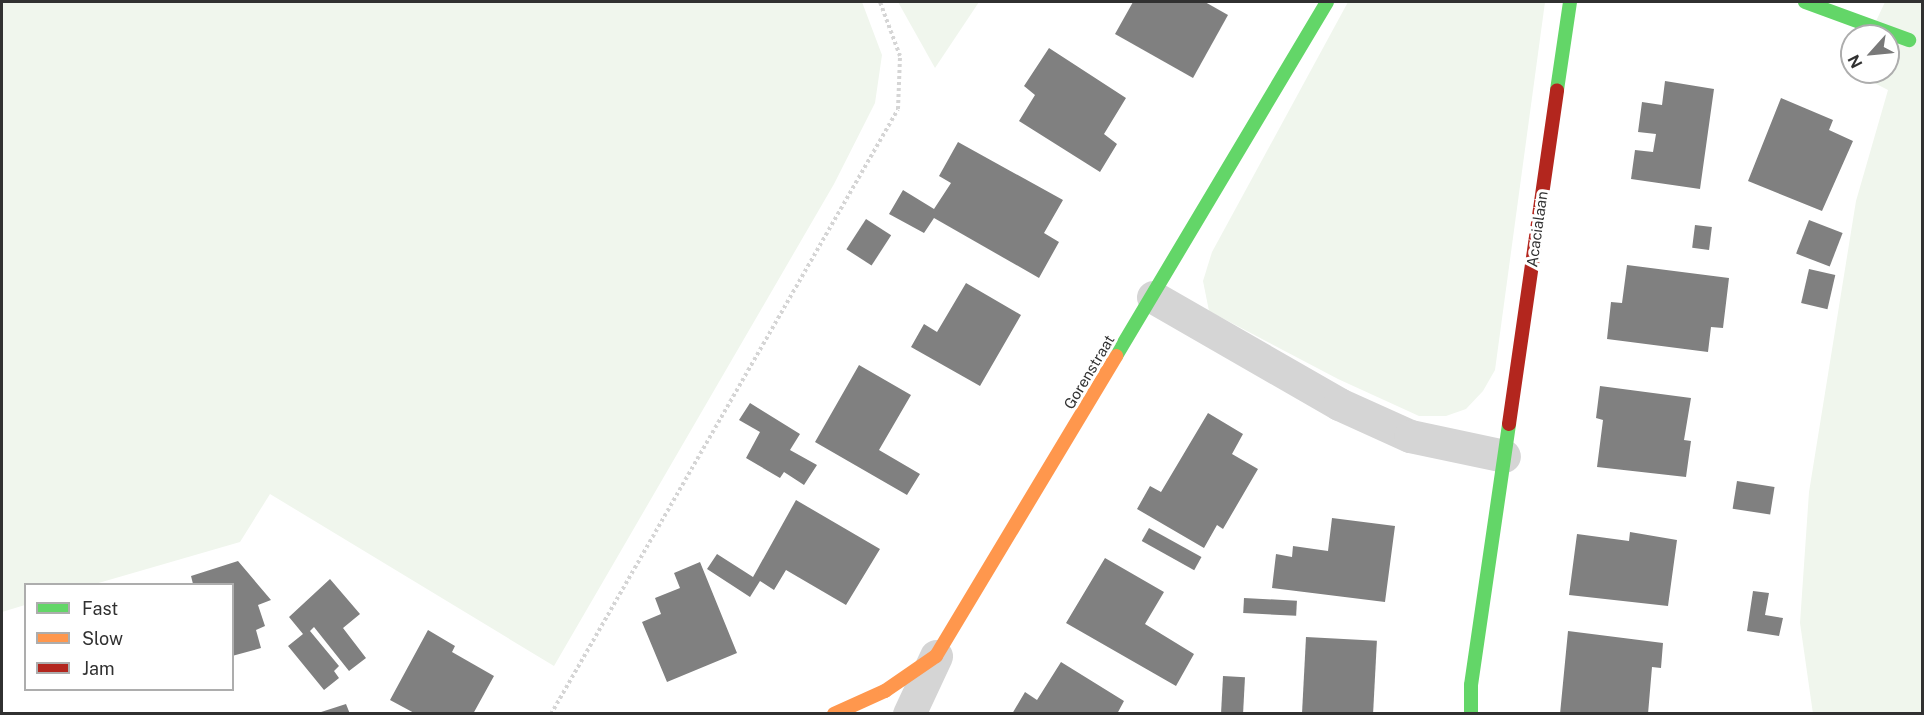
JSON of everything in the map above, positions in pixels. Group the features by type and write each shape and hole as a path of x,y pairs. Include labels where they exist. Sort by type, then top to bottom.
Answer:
{"street":[{"name":"Gorenstraat","path":"834,714 885,691 936,656 1153,297 1327,2"},
{"name":"Acacialaan","path":"1471,714 1471,685 1570,2"},
{"path":"1805,2 1909,40"},
{"path":"1153,297 1339,404 1410,436 1504,456"},
{"path":"909,714 936,656"}],"path":[{"path":"551,714 898,109 900,56 880,2"}],"shaded area":[{"path":"2,2 862,2 882,55 875,103 834,184 554,666 270,494 240,542 98,583 24,583 24,605 2,612"},
{"path":"898,2 979,2 935,68"},
{"path":"1348,2 1545,2 1495,370 1483,391 1466,409 1446,416 1419,416 1338,379 1209,311 1203,281 1212,252"},
{"path":"1885,2 1922,2 1922,713 1813,714 1800,623 1809,492 1856,201 1888,90 1876,84 1900,84 1900,24 1875,24"}],"building":[{"path":"1133,2 1205,2 1228,15 1193,78 1115,34"},
{"path":"1049,48 1126,98 1104,134 1117,144 1100,172 1019,121 1035,95 1024,86"},
{"path":"1665,81 1714,89 1700,189 1631,179 1635,150 1653,152 1656,134 1638,132 1642,102 1662,105"},
{"path":"1781,98 1833,120 1829,130 1853,141 1822,211 1748,181"},
{"path":"958,142 1063,200 1044,233 1059,242 1039,278 934,218 924,233 889,214 903,190 934,209 951,183 939,176"},
{"path":"866,219 891,235 872,266 846,249"},
{"path":"1809,220 1843,233 1830,267 1796,254"},
{"path":"1695,225 1712,227 1709,250 1692,248"},
{"path":"1627,265 1729,278 1723,328 1711,327 1708,352 1607,339 1611,302 1622,303"},
{"path":"1809,269 1835,275 1827,309 1801,303"},
{"path":"966,283 1021,315 980,386 911,347 924,324 937,332"},
{"path":"859,365 911,395 879,450 920,474 907,495 815,442"},
{"path":"1600,386 1691,398 1684,440 1691,441 1686,477 1597,467 1603,420 1596,418"},
{"path":"750,403 800,434 790,450 817,465 804,485 784,472 780,478 746,458 760,432 739,420"},
{"path":"1208,413 1243,434 1232,454 1258,469 1223,529 1217,525 1204,548 1137,509 1150,486 1161,492"},
{"path":"1737,481 1775,487 1770,515 1733,509"},
{"path":"796,500 880,549 846,605 786,570 774,590 760,581 750,597 707,569 717,554 753,577"},
{"path":"1332,518 1395,526 1385,602 1272,588 1276,554 1292,557 1293,546 1328,551"},
{"path":"1149,528 1201,557 1194,570 1142,541"},
{"path":"1630,532 1677,540 1668,606 1569,595 1577,534 1629,541"},
{"path":"1105,558 1164,592 1145,624 1194,654 1176,686 1066,623"},
{"path":"238,561 271,600 258,605 265,626 256,630 261,648 234,655 234,583 193,583 191,576"},
{"path":"700,562 737,653 667,682 642,622 661,614 655,598 680,588 674,573"},
{"path":"330,579 360,614 343,628 366,658 349,671 314,627 310,631 339,666 334,671 339,678 324,690 288,646 303,634 289,617"},
{"path":"1753,591 1769,593 1765,615 1783,618 1779,636 1747,631"},
{"path":"1244,598 1297,601 1296,616 1243,613"},
{"path":"428,630 455,646 452,652 494,676 473,714 416,714 390,700"},
{"path":"1568,631 1663,643 1661,668 1652,667 1648,714 1560,714"},
{"path":"1306,637 1377,641 1373,714 1302,714"},
{"path":"1061,662 1124,701 1117,714 1012,714 1025,692 1037,700"},
{"path":"1223,676 1245,677 1243,714 1221,714"},
{"path":"346,704 350,714 318,714 318,713"}],"traffic: fast":[{"path":"1116,356 1327,2"},
{"path":"1557,90 1570,2"},
{"path":"1805,2 1909,40"},
{"path":"1471,714 1471,685 1509,424"}],"traffic: slow":[{"path":"834,714 885,691 936,656 1116,356"}],"traffic: jam":[{"path":"1509,424 1557,90"}]}
